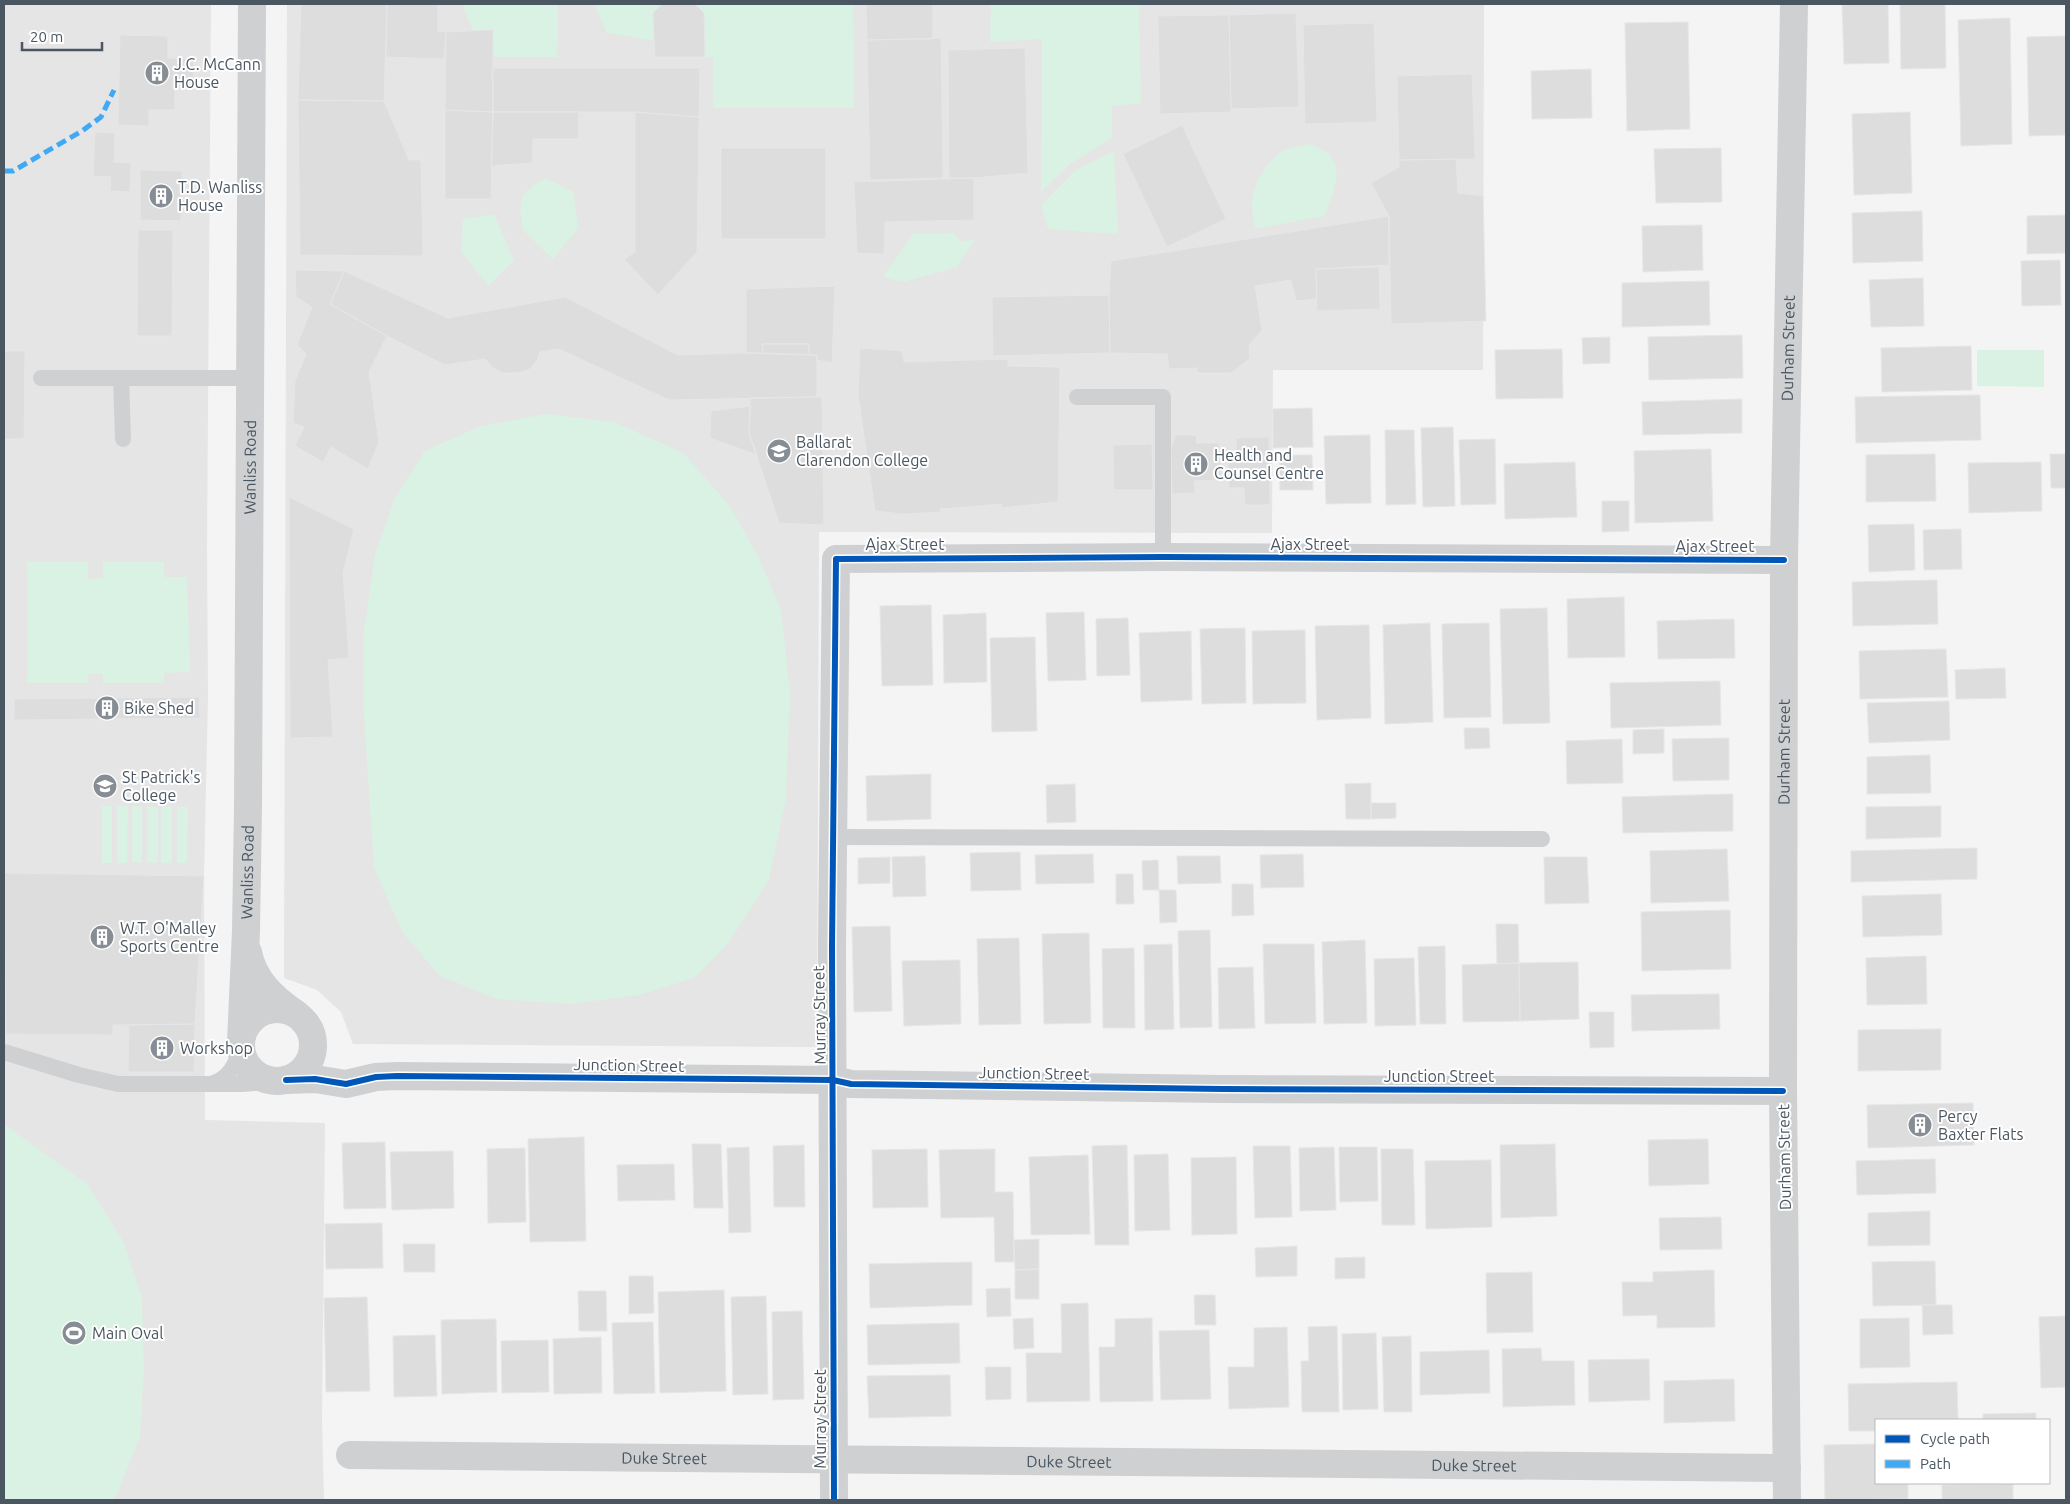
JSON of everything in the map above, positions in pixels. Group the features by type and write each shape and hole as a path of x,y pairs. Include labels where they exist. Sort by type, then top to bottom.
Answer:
{"street":[{"name":"Wanliss Road","path":"241,1045 246,930 252,4"},
{"name":"Durham Street","path":"1787,1500 1783,1091 1784,560 1794,4"},
{"name":"Ajax Street","path":"836,558 1163,557 1784,560"},
{"name":"Murray Street","path":"834,1500 833,837 836,558"},
{"name":"Wanliss Road","path":"246,930 248,954 257,977 277,1000 304,1024"},
{"path":"283,1009 304,1024 313,1054 307,1066 298,1075 283,1081 266,1079 254,1073 245,1062 241,1045 248,1024 264,1012 283,1009"},
{"name":"Junction Street","path":"304,1024 322,1053 339,1067 360,1074 386,1076 833,1080 851,1084 1203,1088 1783,1091"},
{"name":"Junction Street","path":"283,1081 315,1079 346,1084 386,1076"},
{"name":"Duke Street","path":"350,1455 1788,1468"}],"lane":[{"path":"42,378 249,378"},
{"path":"121,378 123,439"},
{"path":"1077,396 1163,396 1163,557"},
{"path":"833,837 1542,839"},
{"path":"4,1052 78,1075 118,1084 213,1084 226,1077 236,1063 241,1045"},
{"path":"206,1084 283,1081"}],"shaded area":[{"name":"St Patrick's College","path":"4,4 211,4 207,546 208,697 204,876 205,1120 325,1123 322,1422 324,1500 4,1500"},
{"name":"Ballarat Clarendon College","path":"287,4 1484,4 1483,370 1273,370 1272,533 819,532 817,1047 353,1044 341,1012 317,990 284,978"}],"green space":[{"path":"462,4 558,4 557,57 494,57 493,31 473,31"},
{"path":"594,4 662,4 653,13 654,41 607,33"},
{"path":"695,4 853,4 854,108 713,108 713,57 705,57 704,13"},
{"path":"991,4 1139,4 1141,103 1112,106 1112,138 1070,164 1041,192 1042,39 990,42"},
{"path":"1310,144 1329,154 1335,166 1336,181 1324,216 1256,229 1252,203 1255,186 1263,171 1284,150"},
{"path":"1114,151 1118,234 1048,229 1041,205 1076,170"},
{"path":"546,178 573,192 578,228 553,259 523,230 520,210 523,195 534,185"},
{"path":"494,214 514,260 488,286 461,251 463,219"},
{"path":"954,233 960,241 975,240 957,267 903,282 883,277 913,234"},
{"path":"1977,350 2044,350 2044,387 1977,386"},
{"path":"546,414 614,422 683,453 729,505 758,556 781,610 790,691 786,798 769,879 729,942 694,978 639,995 570,1004 497,999 440,976 403,933 374,868 363,701 363,637 375,555 395,498 425,451 481,426"},
{"path":"27,562 88,562 88,579 103,578 103,562 164,562 164,577 187,577 190,672 164,673 164,683 103,683 103,674 88,674 88,683 27,683"},
{"path":"102,806 112,806 112,863 102,863"},
{"path":"117,806 128,806 127,863 117,863"},
{"path":"132,806 142,807 142,863 132,862"},
{"path":"147,806 158,807 158,862 147,863"},
{"path":"172,806 172,863 161,863 161,807"},
{"path":"177,807 188,807 187,863 177,863"},
{"name":"Main Oval","path":"4,1124 88,1185 123,1241 142,1298 144,1368 140,1436 118,1492 112,1500 4,1500"}],"building":[{"path":"301,4 387,4 384,101 298,100"},
{"path":"387,4 438,4 438,31 446,32 444,59 386,57"},
{"path":"662,4 695,4 704,13 705,57 655,57 653,13"},
{"path":"866,4 933,4 933,39 867,40"},
{"path":"1842,4 1888,4 1889,63 1844,64"},
{"path":"1900,4 1945,4 1946,68 1901,69"},
{"path":"1296,13 1299,107 1231,109 1229,15"},
{"path":"1229,15 1231,112 1160,114 1158,16"},
{"path":"2010,18 2012,144 1961,146 1958,20"},
{"path":"1688,22 1690,129 1627,131 1625,23"},
{"path":"1374,23 1377,122 1305,124 1303,25"},
{"path":"493,30 493,112 445,110 446,32"},
{"name":"J.C. McCann House","path":"120,35 168,36 168,58 194,59 193,87 175,87 175,110 149,110 149,126 118,125"},
{"path":"2066,36 2066,135 2029,136 2027,37"},
{"path":"941,38 943,178 870,180 867,40"},
{"path":"1025,48 1028,173 974,178 949,178 948,50"},
{"path":"492,68 700,68 699,117 635,112 493,112"},
{"path":"1591,69 1592,118 1532,119 1531,71"},
{"path":"1472,74 1475,159 1399,160 1397,76"},
{"path":"298,100 384,101 409,160 421,160 423,256 300,255"},
{"path":"445,110 493,112 491,199 445,199"},
{"path":"493,112 579,112 578,139 533,139 532,163 491,166"},
{"path":"635,112 699,117 697,252 658,295 624,259 635,252"},
{"path":"1910,112 1912,193 1854,195 1852,114"},
{"path":"1182,125 1226,219 1167,247 1123,154"},
{"path":"95,132 115,133 114,162 131,163 130,192 110,191 111,177 93,176"},
{"path":"721,148 826,148 826,239 721,239"},
{"path":"1721,148 1722,202 1656,203 1654,149"},
{"path":"1456,159 1458,193 1483,196 1486,321 1391,324 1389,216 1371,183 1399,167 1399,160"},
{"name":"T.D. Wanliss House","path":"140,170 182,171 181,221 140,220"},
{"path":"974,178 974,220 885,222 884,254 857,253 854,182"},
{"path":"1922,211 1923,261 1853,263 1852,213"},
{"path":"2066,215 2066,253 2027,254 2027,216"},
{"path":"1389,216 1389,265 1316,269 1317,299 1296,301 1291,280 1255,286 1262,330 1249,345 1250,358 1231,373 1197,373 1197,368 1169,369 1167,354 1110,353 1109,295 1111,261"},
{"path":"1702,225 1703,270 1643,272 1642,226"},
{"path":"138,230 173,230 172,336 137,336"},
{"path":"2060,260 2061,305 2022,306 2021,261"},
{"path":"1379,267 1380,309 1317,311 1316,269"},
{"path":"295,270 344,271 330,304 387,336 369,372 379,442 368,469 331,447 323,462 295,446 304,427 293,423 295,381 306,354 297,345 312,307 296,297"},
{"path":"344,271 448,318 565,297 678,355 743,353 817,355 817,397 669,400 559,349 540,352 530,369 518,373 504,373 493,368 485,359 445,365 387,336 330,304"},
{"path":"1923,278 1924,326 1871,327 1869,280"},
{"path":"1709,281 1710,325 1622,327 1622,283"},
{"path":"835,286 832,363 817,360 817,355 810,355 808,344 762,344 763,353 746,353 746,289"},
{"path":"1109,295 1110,353 993,356 992,297"},
{"path":"1742,335 1743,378 1649,380 1648,337"},
{"path":"1610,337 1610,363 1583,364 1582,338"},
{"path":"4,340 5,351 25,351 24,439 4,439"},
{"path":"762,344 808,344 810,355 763,353"},
{"path":"1971,346 1972,390 1882,392 1881,348"},
{"path":"860,348 902,351 904,362 1008,359 1008,366 1060,367 1058,502 1002,508 1001,504 940,509 941,512 903,514 875,511 858,395"},
{"path":"1562,349 1563,398 1496,399 1495,350"},
{"path":"1980,395 1981,440 1856,443 1855,397"},
{"path":"822,397 824,525 779,523 749,433 750,398"},
{"path":"1742,399 1742,433 1643,435 1642,402"},
{"path":"751,406 749,433 757,455 710,438 711,411"},
{"path":"1312,408 1313,447 1273,448 1273,409"},
{"path":"1453,427 1455,506 1423,507 1421,428"},
{"path":"1385,430 1414,430 1416,504 1386,505"},
{"name":"Health and Counsel Centre","path":"1176,435 1196,435 1197,443 1219,443 1221,480 1194,481 1195,493 1172,494 1171,448"},
{"path":"1370,435 1371,503 1326,504 1324,436"},
{"path":"1269,437 1270,505 1245,505 1244,488 1229,488 1228,457 1236,456 1236,438"},
{"path":"1495,439 1496,504 1461,505 1459,440"},
{"path":"1152,444 1153,490 1114,490 1113,445"},
{"path":"1711,449 1713,521 1635,523 1634,451"},
{"path":"1935,454 1936,501 1866,502 1866,455"},
{"path":"2050,454 2066,454 2066,488 2051,488"},
{"path":"1279,455 1312,455 1313,490 1280,490"},
{"path":"1575,462 1577,517 1505,519 1504,464"},
{"path":"2041,462 2042,511 1969,513 1968,463"},
{"path":"289,497 354,529 343,573 349,658 328,660 333,737 290,738"},
{"path":"1602,501 1629,501 1629,531 1602,532"},
{"path":"1914,524 1915,570 1869,572 1868,525"},
{"path":"1961,529 1962,569 1924,570 1923,530"},
{"path":"1937,580 1938,624 1853,626 1852,582"},
{"path":"1624,597 1625,657 1568,658 1567,599"},
{"path":"931,605 933,685 882,686 880,606"},
{"path":"1547,608 1550,723 1503,724 1500,609"},
{"path":"1084,612 1086,680 1048,681 1046,613"},
{"path":"986,613 987,682 944,683 943,615"},
{"path":"1128,618 1130,675 1097,676 1096,619"},
{"path":"1734,619 1735,658 1658,659 1657,621"},
{"path":"1430,623 1433,722 1385,724 1383,625"},
{"path":"1489,623 1491,717 1444,718 1442,624"},
{"path":"1369,625 1371,718 1317,720 1315,626"},
{"path":"1245,628 1246,703 1202,704 1200,629"},
{"path":"1305,630 1306,703 1253,704 1252,631"},
{"path":"1191,631 1192,700 1141,702 1139,633"},
{"path":"1035,637 1037,731 992,732 990,638"},
{"path":"1946,649 1948,697 1860,699 1859,651"},
{"path":"2005,668 2006,698 1956,699 1955,670"},
{"path":"1720,681 1721,725 1611,728 1610,683"},
{"name":"Bike Shed","path":"199,697 200,718 14,720 14,699"},
{"path":"1949,701 1950,740 1869,743 1867,703"},
{"path":"1464,728 1489,728 1490,748 1465,749"},
{"path":"1664,729 1664,753 1633,754 1633,730"},
{"path":"1729,738 1729,780 1673,781 1672,739"},
{"path":"1622,739 1623,783 1567,784 1566,741"},
{"path":"1930,755 1931,793 1867,794 1867,757"},
{"path":"931,774 931,819 867,821 866,776"},
{"path":"1371,783 1371,819 1346,819 1345,784"},
{"path":"1075,784 1076,822 1047,823 1046,785"},
{"path":"1733,794 1733,831 1623,833 1622,797"},
{"path":"1371,803 1396,803 1396,818 1371,819"},
{"path":"1941,806 1941,837 1866,839 1866,807"},
{"path":"1977,848 1977,879 1851,882 1851,851"},
{"path":"1727,849 1729,901 1651,903 1650,851"},
{"path":"1020,852 1021,890 971,891 970,853"},
{"path":"1093,854 1094,883 1036,884 1035,855"},
{"path":"1303,854 1304,887 1261,888 1260,855"},
{"path":"925,856 926,896 893,897 892,857"},
{"path":"1177,856 1220,856 1221,883 1178,884"},
{"path":"890,857 890,883 858,884 858,858"},
{"path":"1544,857 1587,857 1589,903 1545,904"},
{"path":"1158,860 1159,890 1143,890 1142,861"},
{"name":"W.T. O'Malley Sports Centre","path":"4,873 204,876 195,1024 113,1025 113,1035 6,1034"},
{"path":"1116,874 1133,874 1134,904 1116,904"},
{"path":"1232,884 1253,884 1254,915 1232,916"},
{"path":"1159,890 1176,890 1177,922 1160,923"},
{"path":"1941,894 1942,935 1863,937 1862,896"},
{"path":"1730,910 1731,969 1642,971 1641,912"},
{"path":"1496,924 1518,924 1519,963 1497,964"},
{"path":"890,926 892,1011 854,1012 852,927"},
{"path":"1210,930 1212,1027 1180,1028 1178,931"},
{"path":"1089,933 1091,1023 1044,1024 1042,934"},
{"path":"1019,938 1021,1024 979,1025 977,939"},
{"path":"1365,940 1367,1023 1324,1024 1322,942"},
{"path":"1172,944 1174,1029 1145,1030 1144,945"},
{"path":"1263,944 1314,944 1316,1023 1265,1024"},
{"path":"1445,946 1446,1024 1420,1024 1418,947"},
{"path":"1134,948 1135,1028 1103,1028 1102,949"},
{"path":"1926,956 1927,1004 1867,1005 1866,958"},
{"path":"1414,958 1416,1025 1375,1026 1374,959"},
{"path":"960,960 961,1024 904,1026 902,961"},
{"path":"1578,962 1579,1019 1520,1021 1519,963"},
{"path":"1519,963 1520,1021 1463,1022 1462,965"},
{"path":"1253,967 1255,1028 1219,1029 1218,968"},
{"path":"1719,994 1720,1029 1632,1031 1631,995"},
{"path":"1589,1012 1614,1012 1614,1047 1590,1048"},
{"name":"Workshop","path":"195,1024 194,1072 128,1072 129,1025"},
{"path":"1941,1029 1941,1070 1858,1071 1858,1030"},
{"name":"Percy Baxter Flats","path":"1973,1103 1974,1145 1868,1148 1867,1105"},
{"path":"584,1137 586,1241 530,1242 528,1139"},
{"path":"1708,1139 1709,1184 1649,1186 1648,1140"},
{"path":"385,1142 386,1208 344,1209 342,1143"},
{"path":"692,1144 721,1144 723,1208 694,1208"},
{"path":"1555,1144 1557,1216 1501,1218 1500,1145"},
{"path":"804,1145 805,1207 774,1207 773,1146"},
{"path":"1127,1145 1129,1245 1095,1245 1092,1146"},
{"path":"1253,1146 1290,1146 1292,1217 1255,1218"},
{"path":"749,1147 751,1232 729,1233 727,1148"},
{"path":"1334,1147 1336,1210 1300,1211 1299,1148"},
{"path":"1339,1147 1377,1147 1378,1201 1340,1202"},
{"path":"525,1148 526,1222 488,1223 487,1149"},
{"path":"927,1149 928,1207 873,1208 872,1150"},
{"path":"995,1149 995,1192 1013,1192 1014,1262 995,1262 994,1217 941,1218 939,1150"},
{"path":"1381,1149 1413,1149 1415,1225 1382,1225"},
{"path":"453,1151 454,1208 392,1210 390,1152"},
{"path":"1168,1154 1170,1230 1135,1231 1134,1155"},
{"path":"1088,1155 1090,1234 1031,1235 1029,1157"},
{"path":"1236,1157 1237,1234 1192,1235 1191,1158"},
{"path":"1935,1159 1936,1193 1857,1195 1856,1161"},
{"path":"1491,1160 1492,1227 1426,1229 1425,1161"},
{"path":"674,1164 675,1200 618,1201 617,1165"},
{"path":"1930,1211 1930,1245 1868,1246 1868,1213"},
{"path":"1721,1217 1722,1249 1660,1250 1659,1218"},
{"path":"382,1223 383,1268 326,1269 325,1224"},
{"path":"1039,1239 1039,1269 1015,1270 1014,1240"},
{"path":"403,1244 435,1244 435,1272 404,1272"},
{"path":"1297,1246 1297,1276 1256,1277 1255,1248"},
{"path":"1365,1257 1365,1278 1335,1279 1335,1258"},
{"path":"1935,1261 1936,1305 1873,1306 1872,1262"},
{"path":"972,1262 972,1305 870,1308 869,1264"},
{"path":"1039,1269 1039,1299 1015,1299 1015,1270"},
{"path":"1714,1270 1715,1327 1657,1328 1657,1315 1623,1316 1622,1282 1653,1282 1653,1272"},
{"path":"1532,1272 1533,1332 1487,1333 1486,1273"},
{"path":"629,1276 653,1276 654,1313 629,1314"},
{"path":"1010,1288 1011,1316 987,1317 986,1289"},
{"path":"724,1290 726,1391 660,1393 658,1292"},
{"path":"578,1291 606,1291 607,1331 579,1331"},
{"path":"1194,1295 1215,1295 1216,1325 1195,1325"},
{"path":"766,1296 768,1394 733,1395 731,1297"},
{"path":"367,1297 370,1391 326,1392 324,1298"},
{"path":"1088,1303 1090,1401 1027,1402 1026,1353 1062,1353 1061,1304"},
{"path":"1922,1305 1952,1305 1953,1334 1923,1335"},
{"path":"802,1311 804,1399 773,1400 772,1312"},
{"path":"2066,1316 2066,1387 2041,1388 2039,1317"},
{"path":"1033,1318 1034,1348 1014,1349 1013,1319"},
{"path":"1152,1318 1153,1401 1100,1402 1099,1347 1115,1347 1115,1319"},
{"path":"1909,1318 1910,1367 1860,1368 1860,1319"},
{"path":"496,1319 497,1392 442,1394 441,1320"},
{"path":"653,1322 655,1393 614,1394 612,1323"},
{"path":"959,1323 960,1363 868,1365 867,1325"},
{"path":"1337,1326 1339,1412 1302,1412 1301,1361 1309,1361 1308,1327"},
{"path":"1287,1327 1289,1407 1229,1409 1228,1367 1254,1367 1254,1328"},
{"path":"1209,1330 1211,1399 1161,1400 1159,1331"},
{"path":"1376,1333 1378,1409 1343,1410 1342,1334"},
{"path":"435,1335 437,1396 394,1397 393,1336"},
{"path":"1411,1336 1412,1412 1384,1412 1382,1337"},
{"path":"601,1337 602,1393 554,1394 553,1339"},
{"path":"548,1340 549,1392 502,1393 501,1341"},
{"path":"1541,1348 1542,1361 1574,1361 1575,1405 1503,1407 1502,1349"},
{"path":"1489,1350 1490,1393 1420,1395 1420,1352"},
{"path":"1649,1359 1650,1400 1589,1402 1588,1360"},
{"path":"985,1367 1011,1367 1011,1399 986,1400"},
{"path":"950,1375 951,1416 869,1418 867,1376"},
{"path":"1734,1379 1735,1421 1664,1423 1664,1381"},
{"path":"1957,1382 1958,1419 1875,1419 1875,1431 1849,1431 1848,1384"},
{"path":"2036,1413 2036,1419 1983,1419 1983,1414"},
{"path":"1875,1444 1875,1484 1908,1484 1908,1499 1825,1500 1824,1445"},
{"path":"2013,1484 2013,1500 1942,1500 1942,1485"}],"marked path":[{"path":"4,171 13,171 82,131 101,117 114,90"}],"cycle path":[{"path":"834,1500 832,947 836,559 1163,557 1784,560"},
{"path":"286,1080 315,1079 346,1084 376,1077 397,1076 833,1080 851,1084 1223,1089 1783,1091"}],"place":[{"name":"J.C. McCann House","path":"157,73"},
{"name":"T.D. Wanliss House","path":"161,196"},
{"name":"Ballarat Clarendon College","path":"779,451"},
{"name":"Health and Counsel Centre","path":"1196,464"},
{"name":"Bike Shed","path":"107,708"},
{"name":"St Patrick's College","path":"105,786"},
{"name":"W.T. O'Malley Sports Centre","path":"102,937"},
{"name":"Workshop","path":"162,1048"},
{"name":"Percy Baxter Flats","path":"1920,1125"},
{"name":"Main Oval","path":"74,1333"}]}
